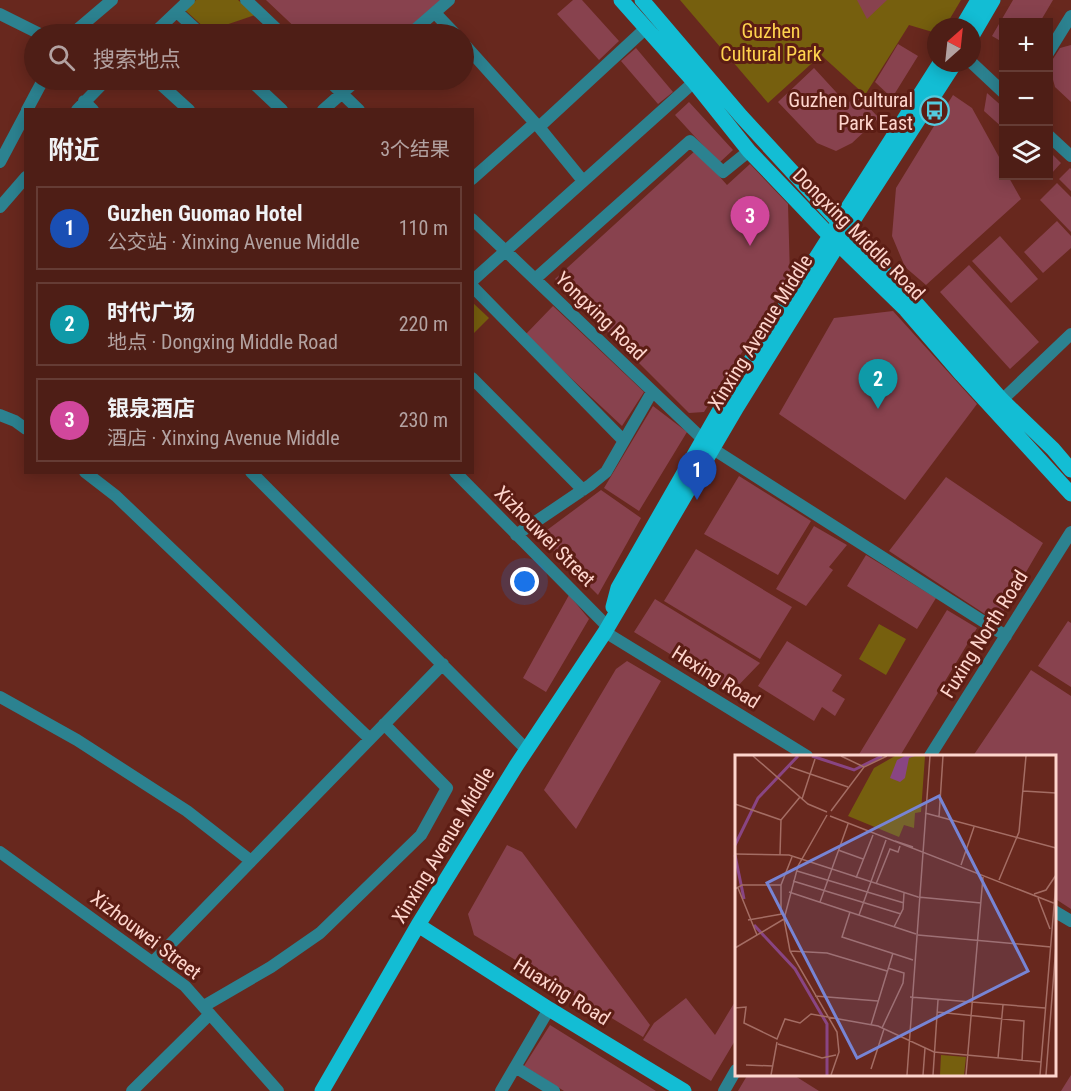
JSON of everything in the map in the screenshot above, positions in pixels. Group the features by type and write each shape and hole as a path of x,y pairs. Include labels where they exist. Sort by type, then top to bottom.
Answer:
{"main road":[{"name":"Dongxing Middle Road","path":"621,0 694,82 749,151 834,240 906,310 1071,494"},
{"name":"Dongxing Middle Road","path":"642,0 741,116 844,226 878,266 917,304 1002,400 1053,449 1071,470"},
{"path":"967,18 978,0"},
{"path":"981,21 993,0"},
{"name":"Xinxing Avenue Middle","path":"322,1091 418,925 527,750 607,629 618,588 708,444 725,401 844,226 893,148 935,72"},
{"name":"Xinxing Avenue Middle","path":"893,148 948,72"},
{"name":"Huaxing Road","path":"418,925 549,1009 684,1091"}],"street":[{"path":"84,24 112,0"},
{"path":"164,24 189,0"},
{"path":"246,0 271,24"},
{"path":"422,24 449,0"},
{"path":"177,12 190,24"},
{"path":"435,13 445,24"},
{"path":"0,14 24,26"},
{"path":"1053,45 1071,16"},
{"path":"474,177 645,29"},
{"path":"474,55 537,125 583,181"},
{"path":"981,71 999,88"},
{"path":"474,279 694,82"},
{"path":"28,108 38,90"},
{"path":"85,107 98,90"},
{"path":"167,90 187,108"},
{"path":"261,90 280,108"},
{"path":"340,90 357,108"},
{"path":"325,108 344,90"},
{"path":"0,162 24,115"},
{"path":"1053,140 1071,156"},
{"path":"535,279 690,141 723,172 749,151"},
{"path":"2,200 24,179"},
{"name":"Yongxing Road","path":"474,221 708,444 1006,636"},
{"path":"474,288 624,441"},
{"path":"1002,400 1071,334"},
{"path":"474,380 583,490"},
{"path":"516,535 606,472 652,392"},
{"path":"0,415 24,428"},
{"path":"88,474 116,496 370,739"},
{"path":"253,474 527,750"},
{"name":"Xizhouwei Street","path":"457,474 607,629"},
{"name":"Fuxing North Road","path":"931,755 1071,532"},
{"name":"Hexing Road","path":"607,629 805,755"},
{"path":"153,962 443,664"},
{"path":"0,698 77,740 187,811 251,861"},
{"path":"132,1091 207,1010 320,933 421,835 447,788 384,724"},
{"name":"Xizhouwei Street","path":"0,852 185,986 278,1091"},
{"path":"1056,912 1071,921"},
{"path":"501,1091 549,1009"},
{"path":"515,1066 554,1091"},
{"path":"724,1091 735,1072"}],"green space":[{"path":"196,0 238,0 255,15 229,24 200,24 185,10"},
{"name":"Guzhen Cultural Park","path":"680,0 961,0 950,18 927,18 927,30 909,25 865,95 821,55 768,103"},
{"path":"474,304 489,318 474,333"},
{"path":"879,624 906,639 886,675 859,659"}],"building":[{"path":"266,0 443,0 415,24 291,24"},
{"path":"573,0 582,0 619,41 599,60 557,14"},
{"path":"857,0 887,0 867,19"},
{"path":"1013,0 1053,0 1042,18 1002,18"},
{"path":"999,24 999,40 992,36"},
{"path":"898,44 918,56 892,98 875,82"},
{"path":"1071,45 1071,102 1055,87 1053,80 1053,59 1060,48"},
{"path":"636,48 673,92 658,104 621,61"},
{"path":"814,68 847,104 857,95 879,118 852,143 836,151 817,143 778,102"},
{"path":"987,93 999,104 999,124 984,111"},
{"path":"953,95 972,108 999,157 999,180 1010,180 1021,199 926,285 905,267 892,236 896,188"},
{"path":"689,102 733,150 719,163 675,115"},
{"path":"696,150 727,185 750,164 788,204 790,277 704,412 689,413 555,279"},
{"path":"1053,155 1061,163 1053,172"},
{"path":"1071,169 1071,191 1059,179"},
{"path":"1057,183 1071,197 1071,232 1040,200"},
{"path":"1057,221 1071,236 1071,248 1043,273 1024,252"},
{"path":"1000,236 1038,279 1011,303 972,261"},
{"path":"969,265 1039,342 1010,369 940,292"},
{"path":"553,306 644,392 622,426 525,335"},
{"path":"893,311 977,404 905,500 779,414 834,318"},
{"path":"653,406 687,432 639,511 604,488"},
{"path":"739,476 811,521 778,575 704,534"},
{"path":"946,477 1043,543 997,622 889,551"},
{"path":"601,490 641,518 598,595 539,536"},
{"path":"814,526 847,545 829,567 833,570 806,606 776,589"},
{"path":"696,549 792,607 760,659 664,601"},
{"path":"866,555 936,598 917,629 847,586"},
{"path":"569,595 589,619 546,692 523,678"},
{"path":"655,599 760,663 732,692 634,632"},
{"path":"947,610 977,628 901,755 859,755"},
{"path":"1068,621 1071,623 1071,687 1038,666"},
{"path":"787,641 842,675 832,691 845,699 835,716 822,707 814,721 758,686"},
{"path":"627,661 661,681 576,829 544,790 616,669"},
{"path":"1031,670 1071,696 1071,909 1056,899 1056,755 974,755"},
{"path":"507,845 522,852 650,1025 643,1037 474,935 468,914"},
{"path":"686,998 715,1035 735,1002 735,1041 711,1081 643,1040 654,1023"},
{"path":"550,1025 656,1091 564,1091 524,1066"},
{"path":"1071,1075 1071,1091 1061,1091"},
{"path":"747,1076 795,1076 819,1091 738,1091"}],"place":[{"name":"Guzhen Cultural Park East","path":"934,111"},
{"name":"银泉酒店","path":"750,246"},
{"name":"时代广场","path":"878,409"},
{"name":"Guzhen Guomao Hotel","path":"697,500"}]}
